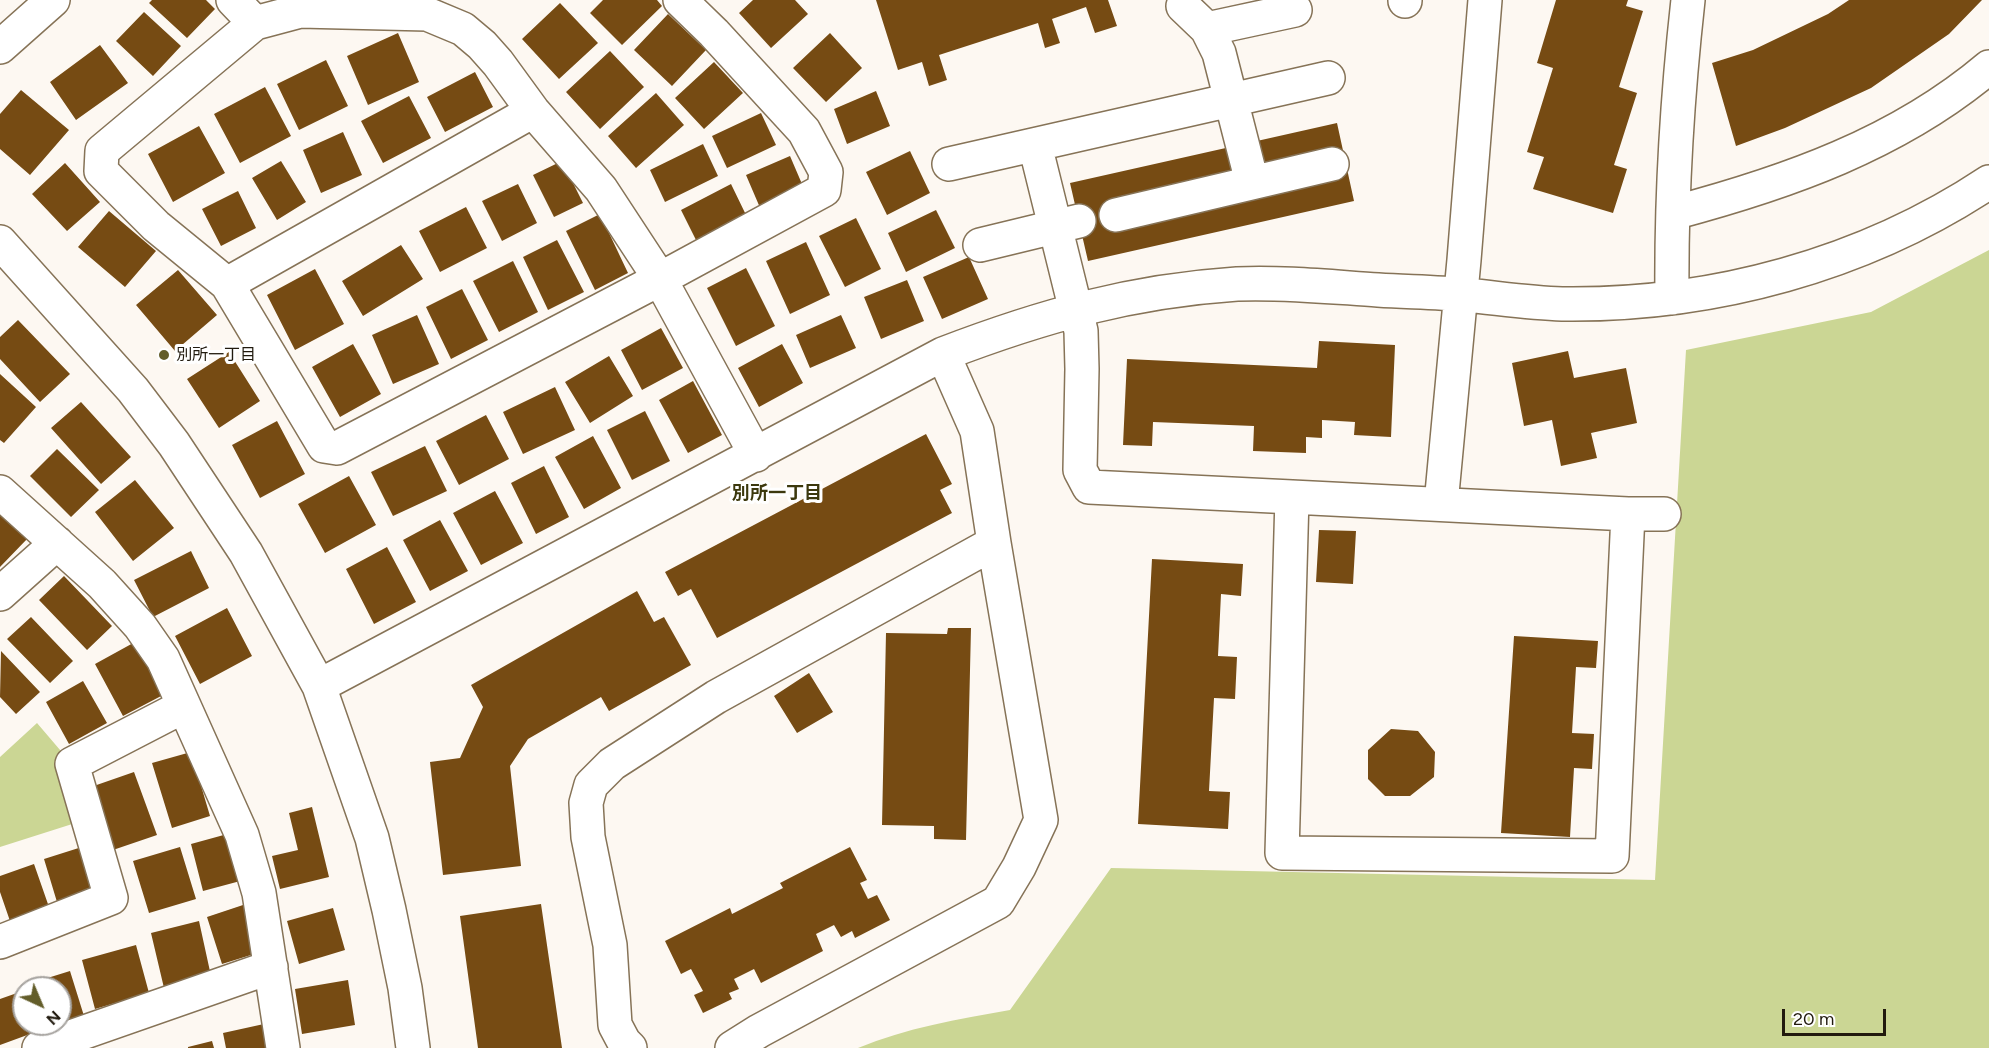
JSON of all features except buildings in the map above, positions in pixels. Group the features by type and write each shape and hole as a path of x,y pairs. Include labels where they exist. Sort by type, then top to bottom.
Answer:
{"street":[{"path":"0,47 52,0"},
{"path":"680,0 714,33 804,131 826,172 824,190 660,279 337,448 324,446 227,284 156,226 101,171 102,151 244,11 300,11 344,6 427,14 464,29 498,63 533,111 601,189 660,279 756,455"},
{"path":"1441,504 1485,0"},
{"path":"1672,298 1679,85 1688,0"},
{"path":"1183,6 1207,30 1219,53 1252,182"},
{"path":"1207,30 1295,10"},
{"path":"1673,213 1765,187 1853,153 1932,109 1968,85 1989,67"},
{"path":"949,164 1328,78"},
{"path":"227,284 533,111"},
{"path":"1035,145 1066,223 1074,309 1081,331 1080,470 1089,487 1664,514"},
{"path":"1116,214 1332,164"},
{"path":"319,686 943,354 1008,329 1074,309 1157,293 1240,284 1461,294 1560,304 1672,298 1770,280 1833,259 1880,241 1943,211 1989,182"},
{"path":"980,244 1066,223"},
{"path":"0,242 133,390 174,444 246,553 319,686 372,838 390,910 405,988 413,1048"},
{"path":"732,1048 759,1030 998,902 1019,867 1041,820 977,431 943,354"},
{"path":"0,492 102,584 140,626 163,659 242,835 259,893 283,1048"},
{"path":"1292,497 1282,853 1612,856 1628,514"},
{"path":"0,594 57,543"},
{"path":"630,1048 615,1025 610,945 588,837 586,803 591,785 612,764 717,697 994,543"},
{"path":"0,942 111,898 72,764 183,706"},
{"path":"39,1048 271,967"}],"green space":[{"path":"1989,250 1989,1048 858,1048 913,1030 1010,1010 1111,868 1655,880 1686,350 1871,312"},
{"path":"37,723 72,764 88,819 0,847 0,757"}],"place":[{"name":"別所一丁目","path":"164,355"}],"district":[{"name":"別所一丁目","path":"777,494"}]}
